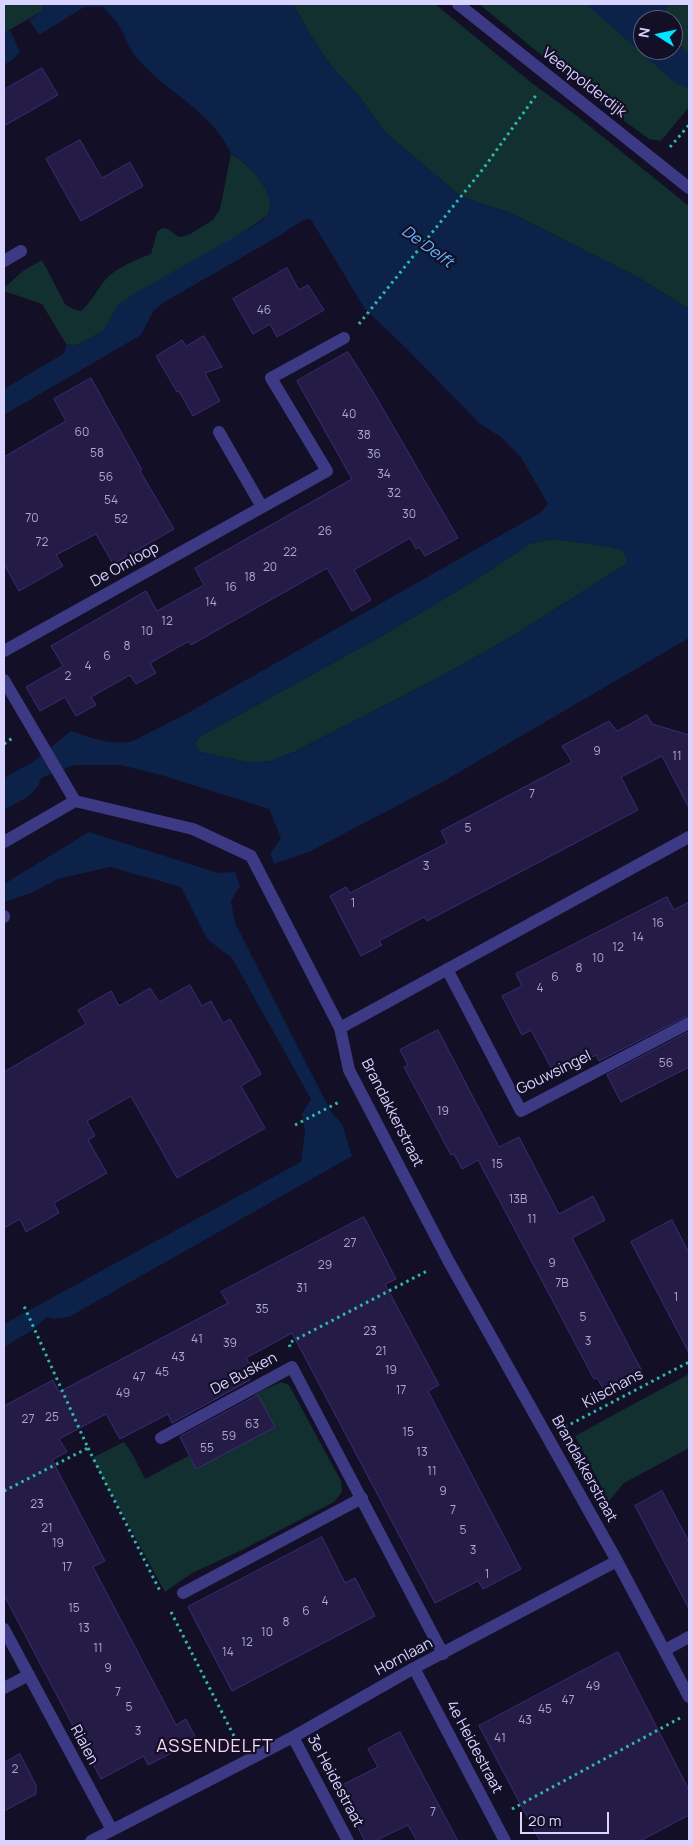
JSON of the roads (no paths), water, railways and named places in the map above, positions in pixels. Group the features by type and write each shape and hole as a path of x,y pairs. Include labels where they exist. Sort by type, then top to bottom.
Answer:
{"street":[{"name":"Veenpolderdijk","path":"458,4 689,188"},
{"path":"4,261 21,251"},
{"name":"De Omloop","path":"4,651 327,471 271,378 344,338"},
{"path":"219,432 262,507"},
{"path":"4,680 75,801 4,842"},
{"name":"Brandakkerstraat","path":"75,801 193,830 251,856 340,1028 349,1070 448,1260 617,1561"},
{"path":"340,1028 689,838"},
{"name":"Gouwsingel","path":"447,969 521,1111 689,1023"},
{"name":"De Busken","path":"161,1438 292,1367 444,1654"},
{"path":"183,1592 362,1498"},
{"path":"617,1561 689,1697"},
{"name":"Hornlaan","path":"91,1841 293,1737 414,1668 444,1654 617,1561"},
{"name":"Rialen","path":"4,1629 112,1830"},
{"path":"665,1650 689,1637"},
{"name":"4e Heidestraat","path":"414,1668 505,1841"},
{"path":"4,1688 28,1675"},
{"name":"3e Heidestraat","path":"293,1737 348,1841"}],"water":[{"name":"De Delft","path":"44,4 293,4 311,36 332,67 359,96 386,133 458,194 509,212 641,279 689,309 689,638 444,781 311,851 274,864 270,854 281,838 269,809 161,775 120,765 74,765 41,778 36,789 21,801 4,810 4,778 33,762 71,731 109,742 133,741 186,714 540,513 548,504 520,456 501,437 479,423 365,309 310,218 300,222 166,301 154,310 141,335 4,415 4,389 63,354 66,344 73,346 103,331 118,305 132,295 260,222 267,216 270,208 266,189 253,171 231,154 223,139 201,114 148,70 137,58 118,24 103,7 84,7 39,35 29,20 42,11","holes":["555,539 622,550 626,557 626,564 511,637 436,679 294,752 270,761 252,763 203,753 197,749 195,743 199,737 387,633 479,578 531,543"]},
{"path":"586,4 669,4 665,10 633,10 633,46"},
{"path":"10,30 20,52 4,65 4,33"},
{"path":"683,48 689,53 689,89 674,82 649,60 683,60"},
{"path":"89,832 218,873 235,872 240,886 231,901 235,923 331,1112 342,1124 352,1156 69,1317 53,1319 47,1317 31,1331 4,1347 4,1324 301,1162 305,1131 302,1114 311,1099 232,958 207,939 181,887 110,867 58,879 31,893 4,902 4,884"}],"district":[{"name":"ASSENDELFT","path":"215,1747"}]}
